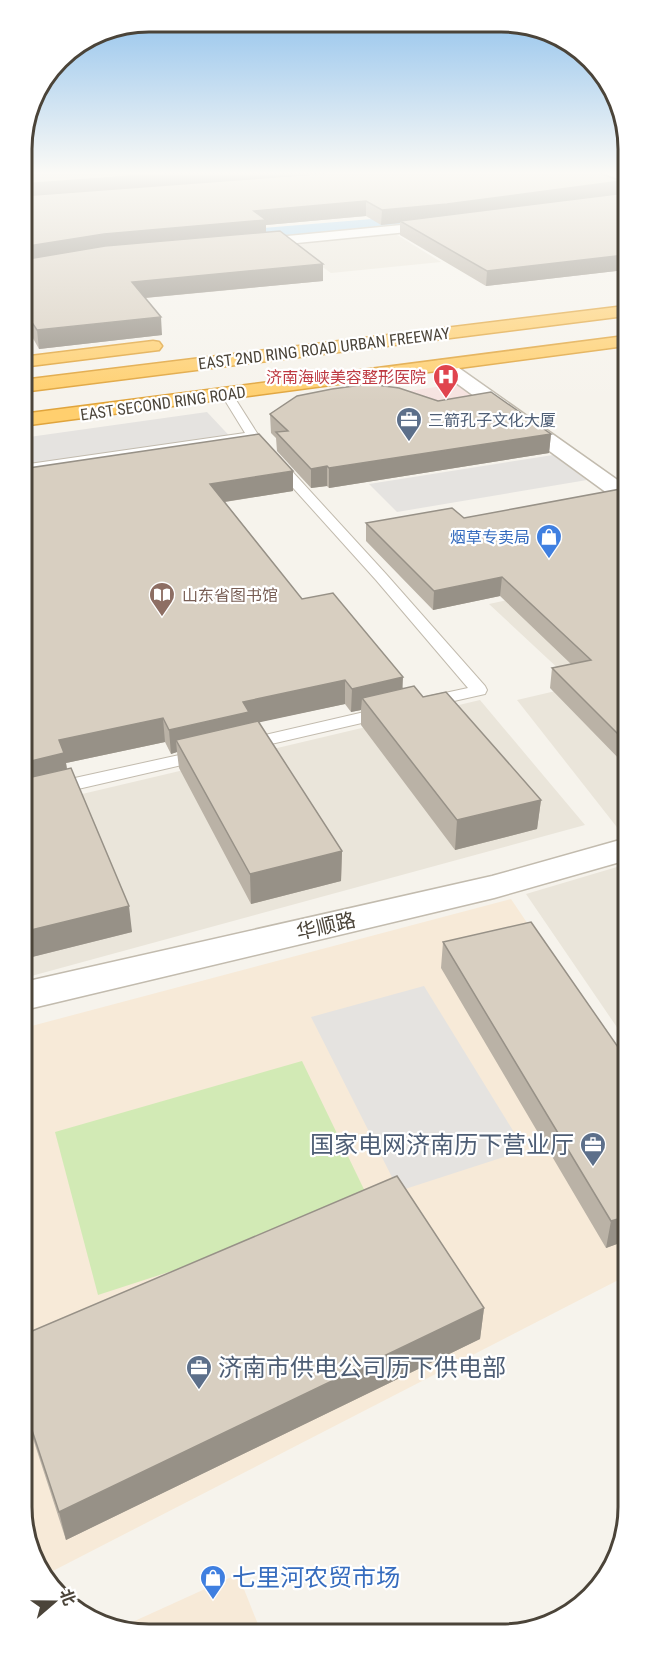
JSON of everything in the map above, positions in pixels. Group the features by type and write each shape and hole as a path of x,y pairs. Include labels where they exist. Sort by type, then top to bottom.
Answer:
{"highway":[{"path":"32,370 618,300"},
{"path":"32,375 618,306"},
{"name":"EAST 2ND RING ROAD URBAN FREEWAY","path":"32,385 618,312"},
{"name":"EAST 2ND RING ROAD URBAN FREEWAY","path":"32,400 618,324"},
{"name":"EAST SECOND RING ROAD","path":"32,408 618,331"},
{"path":"32,408 618,337"},
{"name":"EAST SECOND RING ROAD","path":"32,419 618,342"},
{"path":"32,361 173,344"}],"street":[{"path":"443,365 618,490"},
{"name":"华顺路","path":"32,994 494,886 618,852"}],"lane":[{"path":"35,793 479,690 381,577 252,435 227,394"},
{"path":"32,468 252,435"}],"shaded area":[{"path":"296,248 419,248 441,262 331,273"},
{"name":"济南海峡美容整形医院","path":"457,384 492,408 434,417 401,392"},
{"path":"207,412 238,445 32,476 32,437"},
{"path":"553,455 587,480 397,512 369,484"},
{"path":"540,593 618,613 618,829 517,700 577,686 489,604"},
{"path":"480,700 585,825 32,976 32,806"},
{"path":"618,867 618,1029 526,894"},
{"path":"511,899 618,1058 618,1280 51,1572 40,1552 32,1507 32,1026"},
{"path":"424,986 525,1150 399,1191 311,1017"},
{"name":"七里河农贸市场","path":"238,1574 258,1624 149,1624 131,1623"}],"green space":[{"path":"302,1061 372,1206 98,1295 55,1132"}],"building":[{"path":"91,248 303,248 323,264 132,282 161,317 37,330 32,322 32,258"},
{"path":"447,248 618,248 618,256 487,271"},
{"name":"三箭孔子文化大厦","path":"369,384 399,388 438,401 491,392 551,434 311,469 276,432 288,431 270,414 297,396"},
{"name":"山东省图书馆","path":"259,434 293,471 210,484 302,599 333,593 403,677 352,689 345,680 243,702 249,712 169,730 163,718 59,740 64,753 32,761 32,468"},
{"path":"618,489 618,734 552,668 591,660 502,577 434,591 366,523 452,508 464,518"},
{"path":"414,686 423,697 446,692 541,800 457,820 362,698"},
{"path":"258,721 342,851 250,874 176,740"},
{"path":"71,768 129,906 32,930 32,777"},
{"name":"国家电网济南历下营业厅","path":"531,922 618,1047 618,1219 611,1221 443,942"},
{"name":"济南市供电公司历下供电部","path":"397,1176 484,1308 59,1512 32,1430 32,1331"}],"waterway":[{"path":"32,262 124,248"}],"place":[{"name":"济南海峡美容整形医院","path":"446,400"},
{"name":"三箭孔子文化大厦","path":"409,443"},
{"name":"烟草专卖局","path":"549,560"},
{"name":"山东省图书馆","path":"162,618"},
{"name":"国家电网济南历下营业厅","path":"593,1168"},
{"name":"济南市供电公司历下供电部","path":"199,1391"},
{"name":"七里河农贸市场","path":"213,1601"}]}
